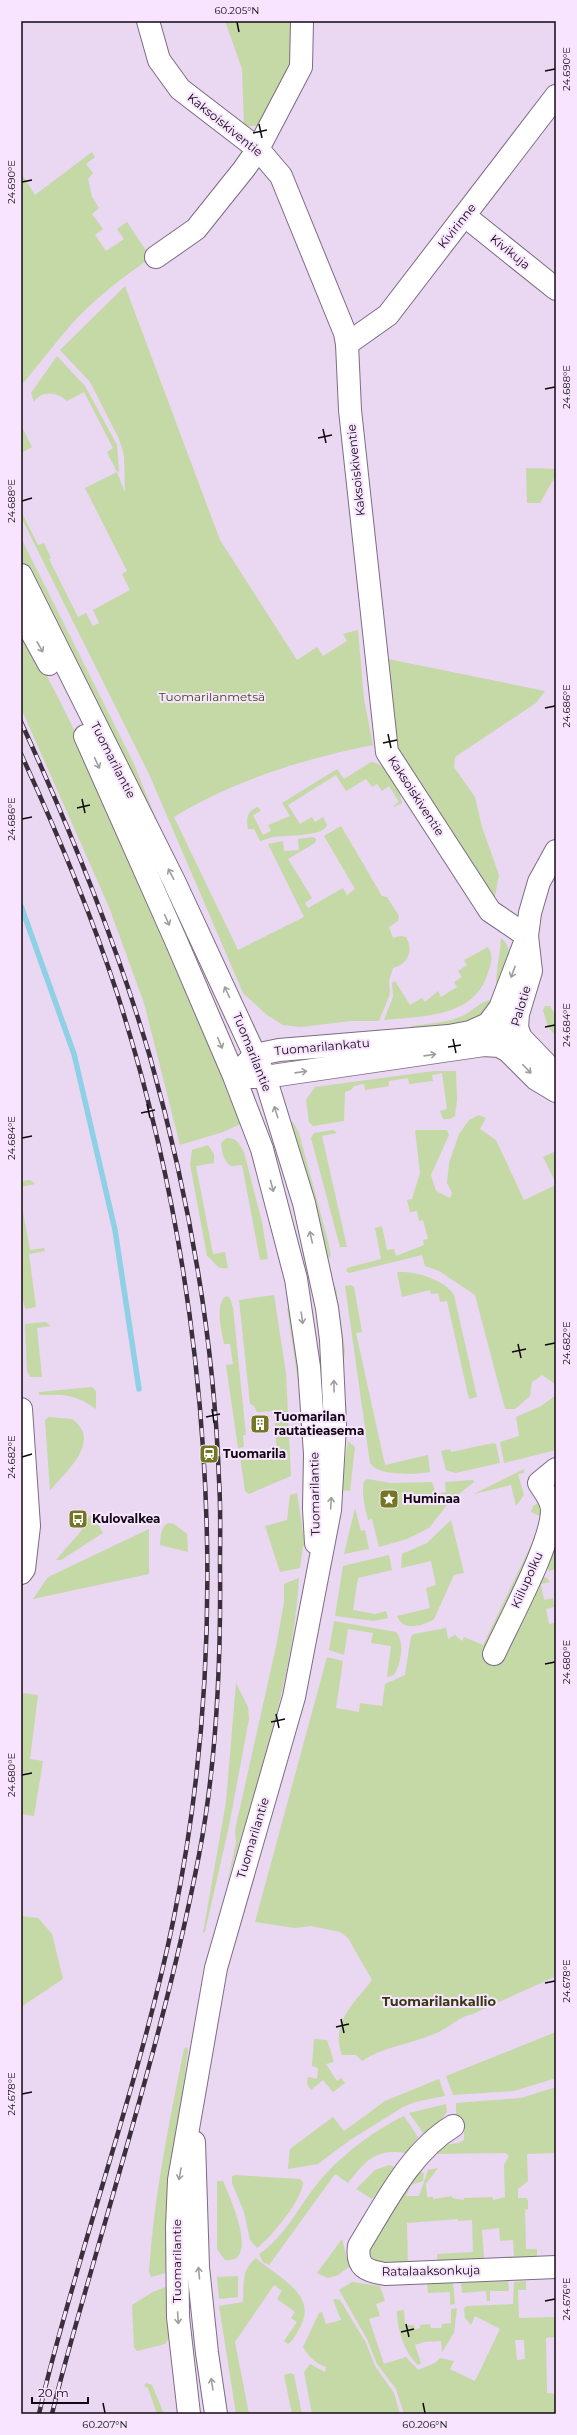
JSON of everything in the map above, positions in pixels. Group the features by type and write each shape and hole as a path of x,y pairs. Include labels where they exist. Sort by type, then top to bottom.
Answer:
{"street":[{"name":"Kaksoiskiventie","path":"148,21 159,60 180,89 258,149 281,176 345,334 347,344 350,410 387,752 490,911 527,936"},
{"path":"156,257 196,229 258,149 301,67 302,21"},
{"name":"Kivirinne","path":"347,344 388,315 556,96"},
{"name":"Kivikuja","path":"465,216 556,289"},
{"name":"Tuomarilantie","path":"21,575 174,881 265,1077 304,1203 327,1308 331,1340 335,1425 330,1510 318,1569 310,1621 294,1697 216,1968 199,2056 192,2108 179,2180 177,2234 178,2317 189,2414"},
{"name":"Tuomarilantie","path":"21,612 87,740 234,1076 262,1149 296,1279 309,1375 315,1454 314,1509 318,1569"},
{"name":"Palotie","path":"527,936 532,971 518,1014 517,1028 499,1046 488,1024 500,1008 527,936 530,913 539,882 556,851"},
{"path":"488,1024 517,1028 521,1038 549,1067 556,1086"},
{"name":"Tuomarilankatu","path":"255,1055 278,1050 449,1036 470,1032 488,1024"},
{"name":"Tuomarilankatu","path":"234,1076 265,1077 484,1046 499,1046"},
{"path":"499,1046 508,1051 536,1079 556,1091"},
{"path":"234,1076 255,1055"},
{"path":"21,1409 29,1526 26,1553 21,1573"},
{"name":"Kiilupolku","path":"494,1654 534,1566 550,1525 552,1509 548,1496 539,1483 556,1469"},
{"name":"Tuomarilantie","path":"192,2108 198,2267 207,2353 216,2414"},
{"name":"Ratalaaksonkuja","path":"453,2126 430,2142 394,2188 359,2246 358,2255 361,2264 369,2271 385,2274 556,2266"}],"green space":[{"path":"225,21 295,21 290,75 258,126 244,126 242,69"},
{"path":"92,152 95,157 86,164 93,173 88,179 92,197 99,208 92,214 103,229 95,235 106,251 124,239 117,229 127,222 151,258 129,273 88,308 69,327 21,386 21,173 35,195"},
{"name":"Tuomarilanmetsä","path":"125,286 220,540 297,660 317,647 323,656 347,641 343,634 358,630 364,699 373,745 347,750 270,772 220,792 174,817 238,950 304,917 268,844 283,841 284,851 299,850 298,839 313,837 316,839 315,843 288,859 312,898 305,903 308,908 343,888 347,895 355,889 324,836 341,826 382,896 387,897 399,916 398,921 389,927 393,938 400,936 406,937 409,947 406,960 393,968 389,981 390,994 379,1021 350,1021 301,1027 283,1025 267,1015 243,993 149,774 21,517 21,511 38,545 44,543 51,558 49,559 78,617 86,613 93,626 99,623 93,610 130,590 122,574 127,571 85,488 117,472 125,493 124,455 119,439 90,382 60,350"},
{"path":"57,356 85,386 117,445 119,471 117,472 107,452 113,448 84,392 67,401 54,394 45,394 37,398 34,402 31,393"},
{"path":"21,425 32,447 21,453"},
{"path":"526,468 556,469 556,475 540,503 527,503"},
{"path":"21,538 134,764 169,851 21,569"},
{"path":"21,633 29,642 59,700 116,819 247,1121 223,1132 180,1145 144,1003 109,907 21,708"},
{"path":"383,658 545,691 536,703 455,757 454,767 475,797 482,827 499,875 495,896 491,898 392,749"},
{"path":"371,762 377,763 392,778 399,791 402,803 394,807 393,806 399,802 389,786 382,791 377,784 372,787 366,779 346,791 336,775 288,805 300,824 312,817 315,822 323,817 327,825 324,829 311,834 273,837 260,841 254,829 248,829 248,815 254,809 258,807 261,811 253,815 263,835 271,831 268,825 290,816 282,803 337,769 344,779"},
{"path":"501,938 509,949 509,956 506,969 497,989 496,980"},
{"path":"488,947 491,954 489,970 481,988 471,999 459,1007 445,1012 384,1020 393,997 392,983 395,981 410,1005 422,998 425,1002 438,991 441,997 457,987 454,982 462,977 458,971 467,965 464,960"},
{"path":"490,1000 494,1002 493,1005 472,1023 411,1030 411,1026 442,1022 460,1017 482,1003"},
{"path":"545,1006 550,1006 556,1016 556,1036 548,1027 543,1010"},
{"path":"434,1071 456,1071 457,1100 455,1116 450,1119 443,1119 440,1111 447,1109 442,1073 432,1075 433,1081 409,1084 408,1078 389,1081 389,1086 365,1090 364,1084 354,1086 351,1090 345,1092 344,1121 313,1126 309,1122 306,1100 315,1087"},
{"path":"479,1115 486,1118 480,1129 496,1140 524,1200 556,1185 556,1390 555,1384 542,1375 532,1382 530,1396 515,1409 505,1409 475,1295 439,1271 425,1266 422,1255 349,1273 346,1271 347,1268 381,1259 375,1228 382,1226 387,1250 394,1249 396,1256 424,1245 423,1240 428,1239 423,1220 419,1221 417,1211 410,1212 407,1200 412,1199 420,1173 415,1130 447,1130 449,1135 431,1175 436,1191 450,1198 452,1193 447,1183 449,1163 459,1134 469,1120"},
{"path":"286,1122 293,1122 299,1133 328,1241 331,1256 328,1258 325,1257"},
{"path":"333,1130 337,1133 322,1136 347,1247 340,1247 311,1138 314,1133"},
{"path":"227,1138 235,1140 244,1152 262,1222 268,1259 260,1260 242,1165 231,1166 226,1162 223,1156 221,1143"},
{"path":"208,1145 214,1154 214,1163 196,1166 213,1254 225,1252 228,1268 218,1267 207,1256 190,1164 192,1150"},
{"path":"556,1151 556,1183 543,1157"},
{"path":"30,1180 35,1184 21,1187 21,1181"},
{"path":"21,1201 30,1250 44,1248 45,1251 29,1254 36,1307 26,1309 23,1301 20,1274"},
{"path":"397,1272 412,1273 436,1280 449,1289 454,1295 477,1397 469,1399 447,1301 440,1302 438,1293 431,1294 430,1290 402,1297"},
{"path":"351,1285 354,1287 362,1332 356,1333 385,1465 428,1455 430,1472 398,1474 380,1470 370,1463 345,1286"},
{"path":"336,1287 345,1351 343,1366 337,1347 333,1290"},
{"path":"274,1295 286,1373 291,1476 249,1494 245,1491 240,1456 248,1456 249,1459 277,1456 274,1411 257,1412 254,1406 250,1404 239,1300"},
{"path":"226,1296 230,1298 233,1308 246,1435 243,1435 244,1447 238,1448 226,1365 233,1364 230,1344 224,1344 220,1318 220,1305"},
{"path":"287,1308 293,1311 299,1360 298,1382"},
{"path":"46,1322 51,1326 37,1328 42,1377 30,1377 27,1371 25,1324"},
{"path":"92,1387 96,1391 96,1409 82,1400 69,1396 39,1395 39,1392"},
{"path":"556,1395 556,1450 504,1463 500,1442 519,1436 516,1417 541,1406"},
{"path":"49,1417 72,1419 81,1428 84,1437 83,1446 79,1456 50,1491 45,1420"},
{"path":"348,1441 355,1447 350,1491 341,1490"},
{"path":"493,1443 496,1444 500,1463 455,1473 446,1470 441,1451 450,1449 451,1452"},
{"path":"524,1469 524,1473 518,1474 524,1495 516,1506 511,1485 474,1494"},
{"path":"368,1479 390,1483 432,1482 436,1494 446,1492 445,1482 473,1480 474,1482 450,1501 429,1528 407,1539 379,1547 372,1519 368,1520 364,1500 364,1481"},
{"path":"297,1493 305,1546 303,1546 300,1568 280,1572 265,1526 287,1520 290,1495"},
{"path":"538,1503 542,1504 545,1510 547,1528 495,1644 502,1643 534,1578 547,1578 550,1582 541,1584 544,1600 553,1598 554,1607 546,1609 549,1624 556,1623 556,1976 462,2018 436,2033 381,2051 362,2061 356,2055 342,2055 339,2043 341,2023 351,2006 372,1980 348,1938 340,1932 311,1926 295,1928 255,1922 327,1657 343,1661 336,1708 359,1712 360,1703 382,1706 385,1684 405,1675 411,1636 414,1634 446,1628 448,1639 455,1635 462,1641 464,1637 483,1645 544,1518 531,1512 533,1506"},
{"path":"355,1508 361,1531 365,1530 369,1549 344,1554"},
{"path":"92,1514 103,1533 61,1560 56,1560 82,1530 80,1525"},
{"path":"451,1520 464,1573 454,1575 434,1619 424,1624 408,1626 400,1621 397,1616 430,1608 426,1588 436,1585 431,1561 401,1568 402,1554 427,1543"},
{"path":"168,1523 174,1524 187,1534 188,1552 160,1545 162,1530"},
{"path":"149,1529 149,1574 33,1599 48,1577"},
{"path":"556,1546 555,1569 549,1571 546,1567 552,1547"},
{"path":"389,1555 392,1570 358,1578 353,1610 375,1614 386,1611 388,1618 374,1621 335,1616 343,1566"},
{"path":"299,1578 295,1618 281,1696 226,1888 236,1843 235,1830 277,1642 284,1602 284,1584"},
{"path":"334,1621 396,1632 399,1636 401,1653 399,1665 394,1675 387,1677 391,1646 371,1643 373,1633 348,1629 344,1655 329,1650"},
{"path":"236,1683 248,1707 249,1719 229,1826 205,1932 203,1933 226,1802"},
{"path":"21,1693 38,1695 30,1759 43,1761 34,1816 21,1814"},
{"path":"21,1916 38,1918 52,1934 63,1979 21,2007"},
{"path":"556,2032 556,2078 514,2091 453,2095 446,2076"},
{"path":"314,2039 327,2040 334,2062 326,2064 337,2081 341,2078 345,2083 333,2092 323,2080 311,2090 307,2084 308,2077 317,2079 318,2068 312,2066"},
{"path":"187,2047 188,2050 175,2149 168,2222 166,2273 151,2277 149,2271 151,2243 158,2187 184,2049"},
{"path":"439,2079 445,2096 415,2102 403,2107 350,2140 318,2164 288,2169 290,2149 333,2117 344,2131 385,2101"},
{"path":"556,2087 556,2153 527,2154 528,2181 518,2189 518,2198 526,2198 528,2200 528,2209 525,2210 526,2249 537,2249 537,2263 502,2265 502,2257 514,2256 513,2240 500,2241 499,2228 482,2230 484,2258 481,2261 438,2264 437,2254 473,2252 472,2220 458,2221 458,2219 407,2223 408,2268 385,2266 373,2259 369,2248 372,2235 380,2220 411,2178 420,2172 424,2173 423,2181 411,2185 406,2196 419,2196 428,2170 438,2168 426,2184 427,2197 433,2197 433,2199 452,2196 452,2198 464,2200 464,2198 492,2197 493,2200 505,2197 504,2165 509,2156 506,2153 431,2154 435,2146 459,2143 464,2140 464,2131 456,2115 456,2103 521,2098"},
{"path":"446,2104 447,2112 430,2133 424,2134 409,2113"},
{"path":"404,2116 418,2137 406,2153 387,2152 379,2154 360,2168 348,2183 335,2174 269,2265 263,2262 259,2254 278,2238 323,2177 361,2142"},
{"path":"389,2165 393,2166 395,2170 372,2199 356,2189 375,2170"},
{"path":"232,2176 300,2179 303,2182 302,2189 292,2207 278,2227 257,2248 250,2240 244,2212 232,2183"},
{"path":"217,2181 223,2181 236,2213 242,2240 241,2251 235,2258 225,2260 217,2249"},
{"path":"342,2239 349,2267 338,2275 328,2278 317,2273"},
{"path":"256,2258 294,2288 304,2306 304,2317 296,2335 288,2344 284,2341 297,2322 291,2318 295,2312 277,2299 282,2291 274,2285 235,2342 249,2414 236,2414 219,2306 243,2302 244,2278 248,2267"},
{"path":"238,2276 238,2297 219,2299 217,2277"},
{"path":"508,2281 509,2291 490,2291 490,2301 487,2301 486,2291 462,2293 461,2283"},
{"path":"526,2281 526,2290 518,2290 519,2318 556,2317 556,2337 546,2338 547,2393 556,2394 556,2414 404,2414 396,2389 377,2364 367,2339 339,2290 352,2282 380,2286 385,2301 376,2304 380,2316 369,2319 384,2364 406,2357 418,2370 435,2363 440,2358 454,2361 450,2369 475,2381 500,2329 475,2316 471,2325 465,2318 464,2308 467,2306 513,2304 514,2282","holes":["515,2340 524,2340 525,2359 517,2360"]},
{"path":"427,2283 453,2283 455,2304 450,2305 450,2292 428,2293"},
{"path":"168,2286 171,2335 165,2344 137,2351 134,2347 132,2305 153,2292"},
{"path":"333,2300 340,2300 366,2343 375,2366 394,2393 400,2414 312,2414 304,2372 310,2364 325,2372 326,2367 313,2359 303,2347 319,2313 322,2312 326,2324 341,2320"},
{"path":"457,2308 454,2333 442,2352 441,2341 424,2342 415,2345 421,2363 418,2365 409,2354 402,2340 398,2325 397,2311 404,2310 405,2325 414,2325 415,2329 420,2328 420,2325 430,2324 431,2328 441,2328 442,2324 451,2323 451,2309"},
{"path":"291,2373 294,2375 302,2414 292,2414 284,2375"},
{"path":"146,2383 152,2385 164,2414 157,2414 148,2388 144,2386"}],"waterway":[{"path":"21,906 74,1054 115,1230 139,1389"}],"railway":[{"path":"21,722 92,887 123,971 150,1057 164,1108 187,1213 205,1320 216,1427 220,1502 220,1639 217,1712 210,1784 199,1855 189,1905 165,2006 52,2414"},
{"path":"21,754 60,842 96,932 117,993 149,1104 174,1218 192,1334 203,1452 207,1570 204,1687 193,1803 174,1917 154,2005 63,2320 39,2414"}],"place":[{"name":"Tuomarilan rautatieasema","path":"260,1424"},
{"name":"Tuomarila","path":"209,1454"},
{"name":"Huminaa","path":"389,1499"},
{"name":"Kulovalkea","path":"78,1519"}],"district":[{"name":"Tuomarilankallio","path":"439,2001"}]}
